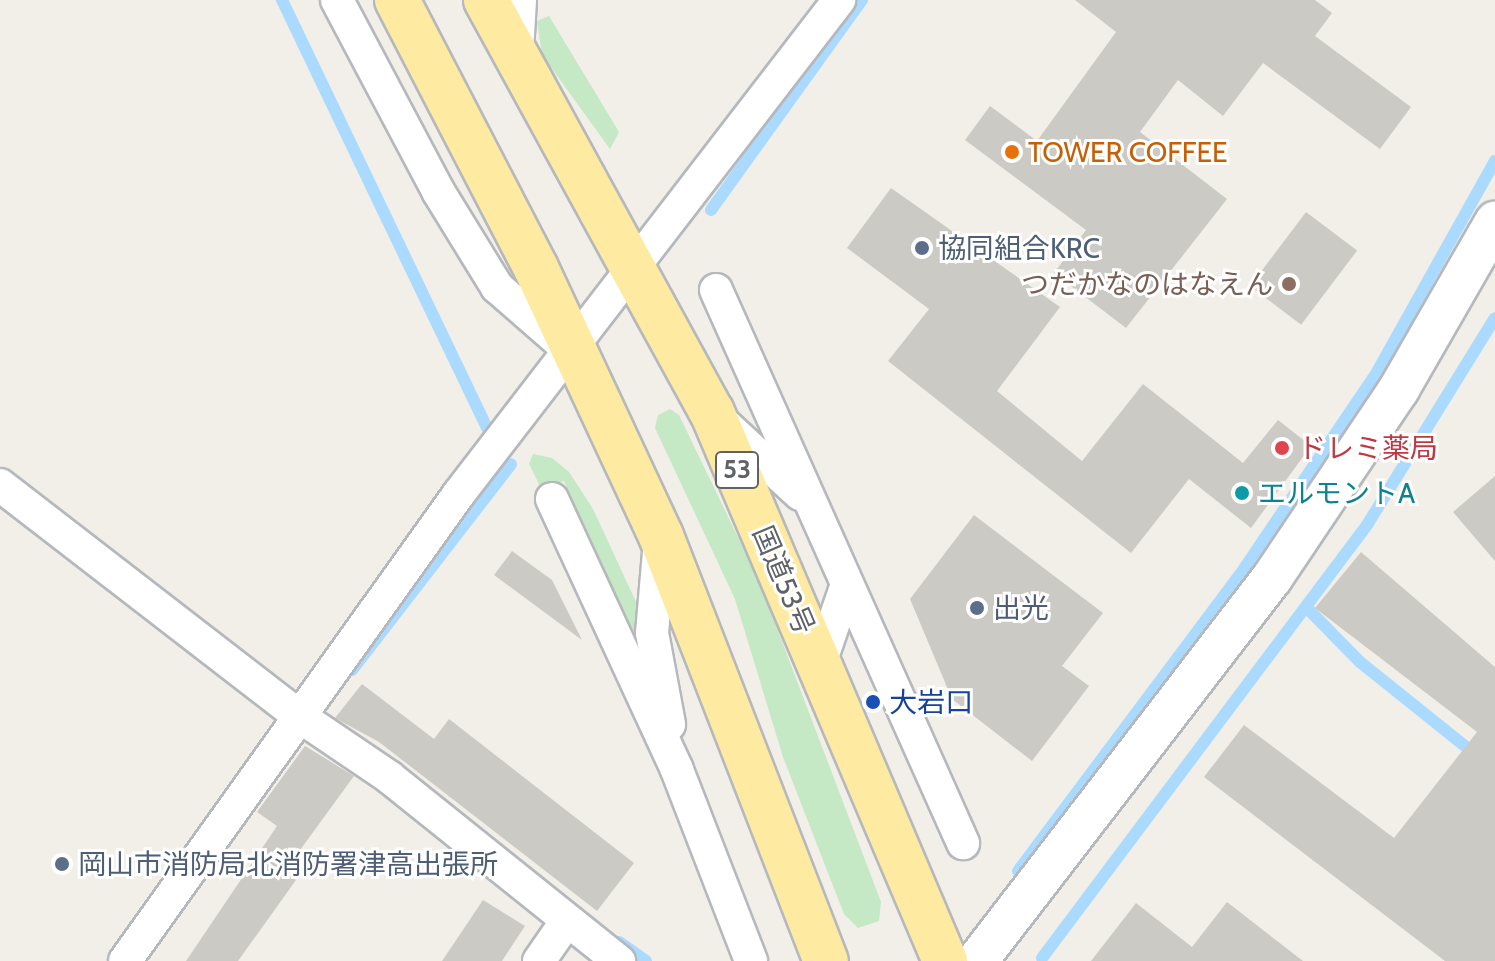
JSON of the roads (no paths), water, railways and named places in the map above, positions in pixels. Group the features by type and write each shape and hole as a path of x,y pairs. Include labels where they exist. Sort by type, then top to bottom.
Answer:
{"highway":[{"path":"397,0 536,268 571,351 661,536 826,961"},
{"name":"国道53号","path":"486,0 634,264 712,412 945,961"}],"street":[{"path":"337,0 438,191 497,287 571,351"},
{"path":"517,52 520,0"},
{"path":"125,961 299,716 634,264 839,0"},
{"path":"977,961 1272,578 1399,389 1494,225"},
{"path":"716,290 963,843"},
{"path":"712,412 811,504"},
{"path":"0,485 299,716 389,777 566,922 619,961"},
{"path":"552,499 677,770 751,961"},
{"path":"661,536 652,633 677,770"},
{"path":"820,663 847,584"},
{"path":"539,961 566,922"}],"waterway":[{"path":"282,0 487,427"},
{"path":"711,210 862,0"},
{"path":"1018,871 1239,576 1377,372 1495,161"},
{"path":"1042,958 1367,525 1495,318"},
{"path":"352,670 511,464"},
{"path":"1306,607 1360,662 1495,770"},
{"path":"619,942 646,961"}],"place":[{"name":"TOWER COFFEE","path":"1012,152"},
{"name":"協同組合KRC","path":"922,248"},
{"name":"つだかなのはなえん","path":"1289,284"},
{"name":"ドレミ薬局","path":"1282,448"},
{"name":"エルモントA","path":"1242,493"},
{"name":"出光","path":"977,608"},
{"name":"大岩口","path":"873,702"},
{"name":"岡山市消防局北消防署津高出張所","path":"62,864"}]}
